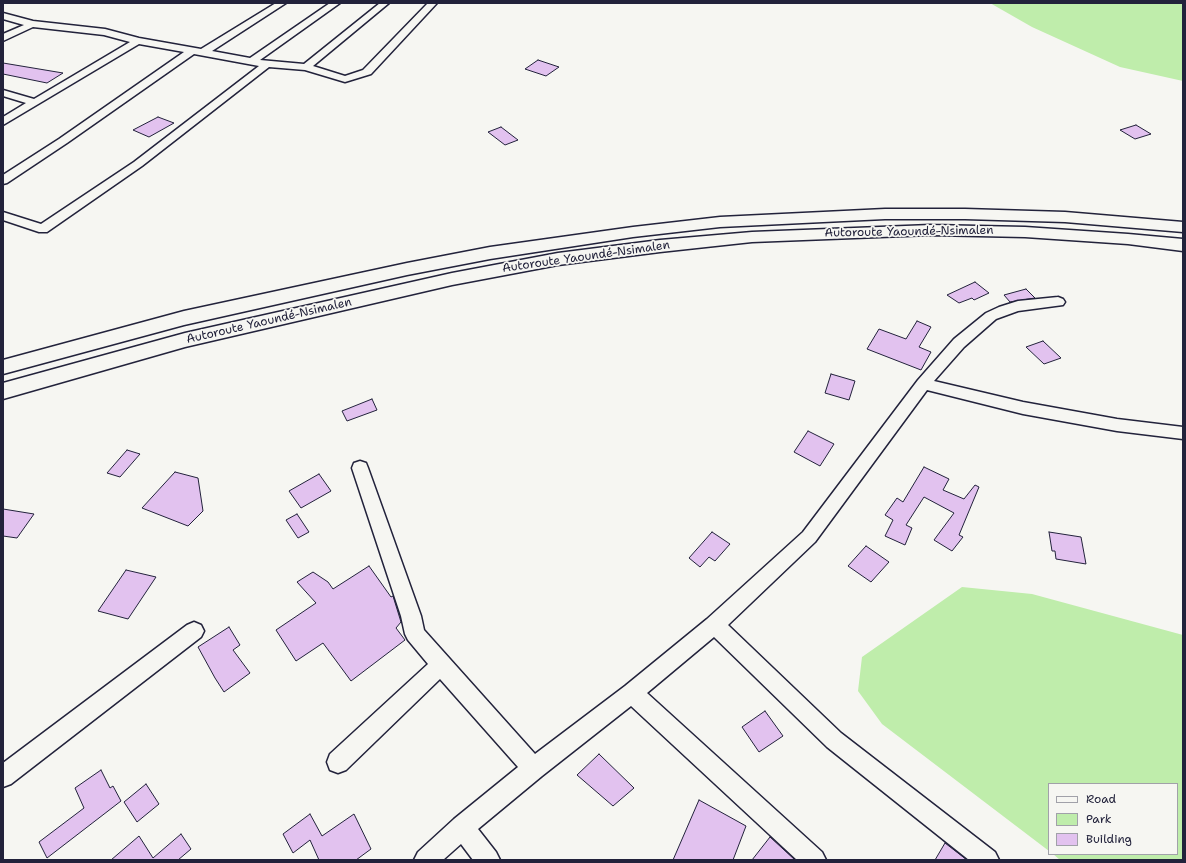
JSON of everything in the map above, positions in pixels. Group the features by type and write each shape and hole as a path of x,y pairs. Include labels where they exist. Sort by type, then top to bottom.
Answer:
{"highway":[{"name":"Autoroute Yaoundé-Nsimalen","path":"3,367 184,318 407,269 505,251 633,232 720,222 793,217 899,214 1065,217 1183,227"},
{"name":"Autoroute Yaoundé-Nsimalen","path":"3,390 186,340 444,280 558,259 660,246 752,237 931,230 1025,232 1128,239 1183,245"}],"street":[{"path":"3,180 197,52 282,3"},
{"path":"252,61 336,3"},
{"path":"306,67 385,3"},
{"path":"3,16 32,24 105,32 138,41 267,64 306,67 345,79 367,72 433,3"},
{"path":"3,38 32,24"},
{"path":"3,122 34,102 138,41"},
{"path":"3,216 43,229 138,164 267,64"},
{"path":"3,93 34,102"},
{"path":"426,860 462,827 534,768 632,693 714,625 808,537 923,384 959,343 991,316 1004,310 1018,306 1058,302"},
{"path":"923,384 1030,410 1117,425 1183,433"},
{"path":"360,468 411,616 415,634 534,768"},
{"path":"714,625 834,740 987,860"},
{"path":"3,776 194,631"},
{"path":"338,762 441,665"},
{"path":"632,693 814,860"},
{"path":"462,827 488,860"}],"green space":[{"path":"990,3 1183,3 1183,81 1120,67 1032,27"},
{"path":"962,587 1032,594 1183,635 1183,860 1060,860 1054,855 1178,855 1178,783 1048,783 1048,850 882,724 858,691 862,657"}],"building":[{"path":"538,60 559,67 546,76 525,69"},
{"path":"3,63 63,73 47,83 3,74"},
{"path":"158,117 174,123 149,137 133,130"},
{"path":"1136,125 1151,134 1135,139 1120,130"},
{"path":"501,127 518,140 505,145 488,132"},
{"path":"975,282 989,293 974,300 972,298 959,303 947,295"},
{"path":"1026,289 1035,298 1010,302 1004,295"},
{"path":"917,321 931,327 919,347 931,352 921,370 867,349 879,329 906,339"},
{"path":"1043,341 1061,358 1044,364 1026,347"},
{"path":"831,374 855,381 849,400 825,393"},
{"path":"372,399 377,410 347,421 342,411"},
{"path":"808,431 834,444 820,466 794,452"},
{"path":"127,450 140,454 120,477 107,473"},
{"path":"924,467 949,479 943,490 964,499 975,485 979,487 959,535 963,537 952,551 934,540 954,513 924,497 906,525 912,528 905,545 885,536 893,520 885,515 897,498 903,502"},
{"path":"175,472 198,478 203,511 188,526 142,508"},
{"path":"319,474 331,491 301,508 289,491"},
{"path":"3,509 34,514 17,538 3,536"},
{"path":"297,514 309,532 298,538 286,520"},
{"path":"712,532 730,544 715,561 709,557 700,567 689,558"},
{"path":"1049,532 1081,537 1086,564 1056,559 1055,551 1052,551"},
{"path":"866,546 889,562 871,582 848,566"},
{"path":"369,566 391,597 393,596 401,622 396,628 405,640 351,681 323,643 296,661 276,630 316,603 297,582 313,572 328,582 333,589"},
{"path":"126,570 156,577 128,619 98,611"},
{"path":"229,627 240,645 233,650 250,673 224,692 198,647"},
{"path":"765,711 783,736 759,752 742,727"},
{"path":"599,754 634,788 613,806 577,775"},
{"path":"101,770 110,788 113,786 121,801 47,858 39,842 84,808 75,788"},
{"path":"146,784 159,804 137,822 124,802"},
{"path":"699,800 746,826 733,860 673,860"},
{"path":"310,814 322,836 354,814 371,849 356,860 319,860 310,840 293,853 283,834"},
{"path":"181,834 191,849 178,860 111,860 139,836 153,858"},
{"path":"770,837 795,860 752,860"},
{"path":"945,843 967,860 935,860"}]}
